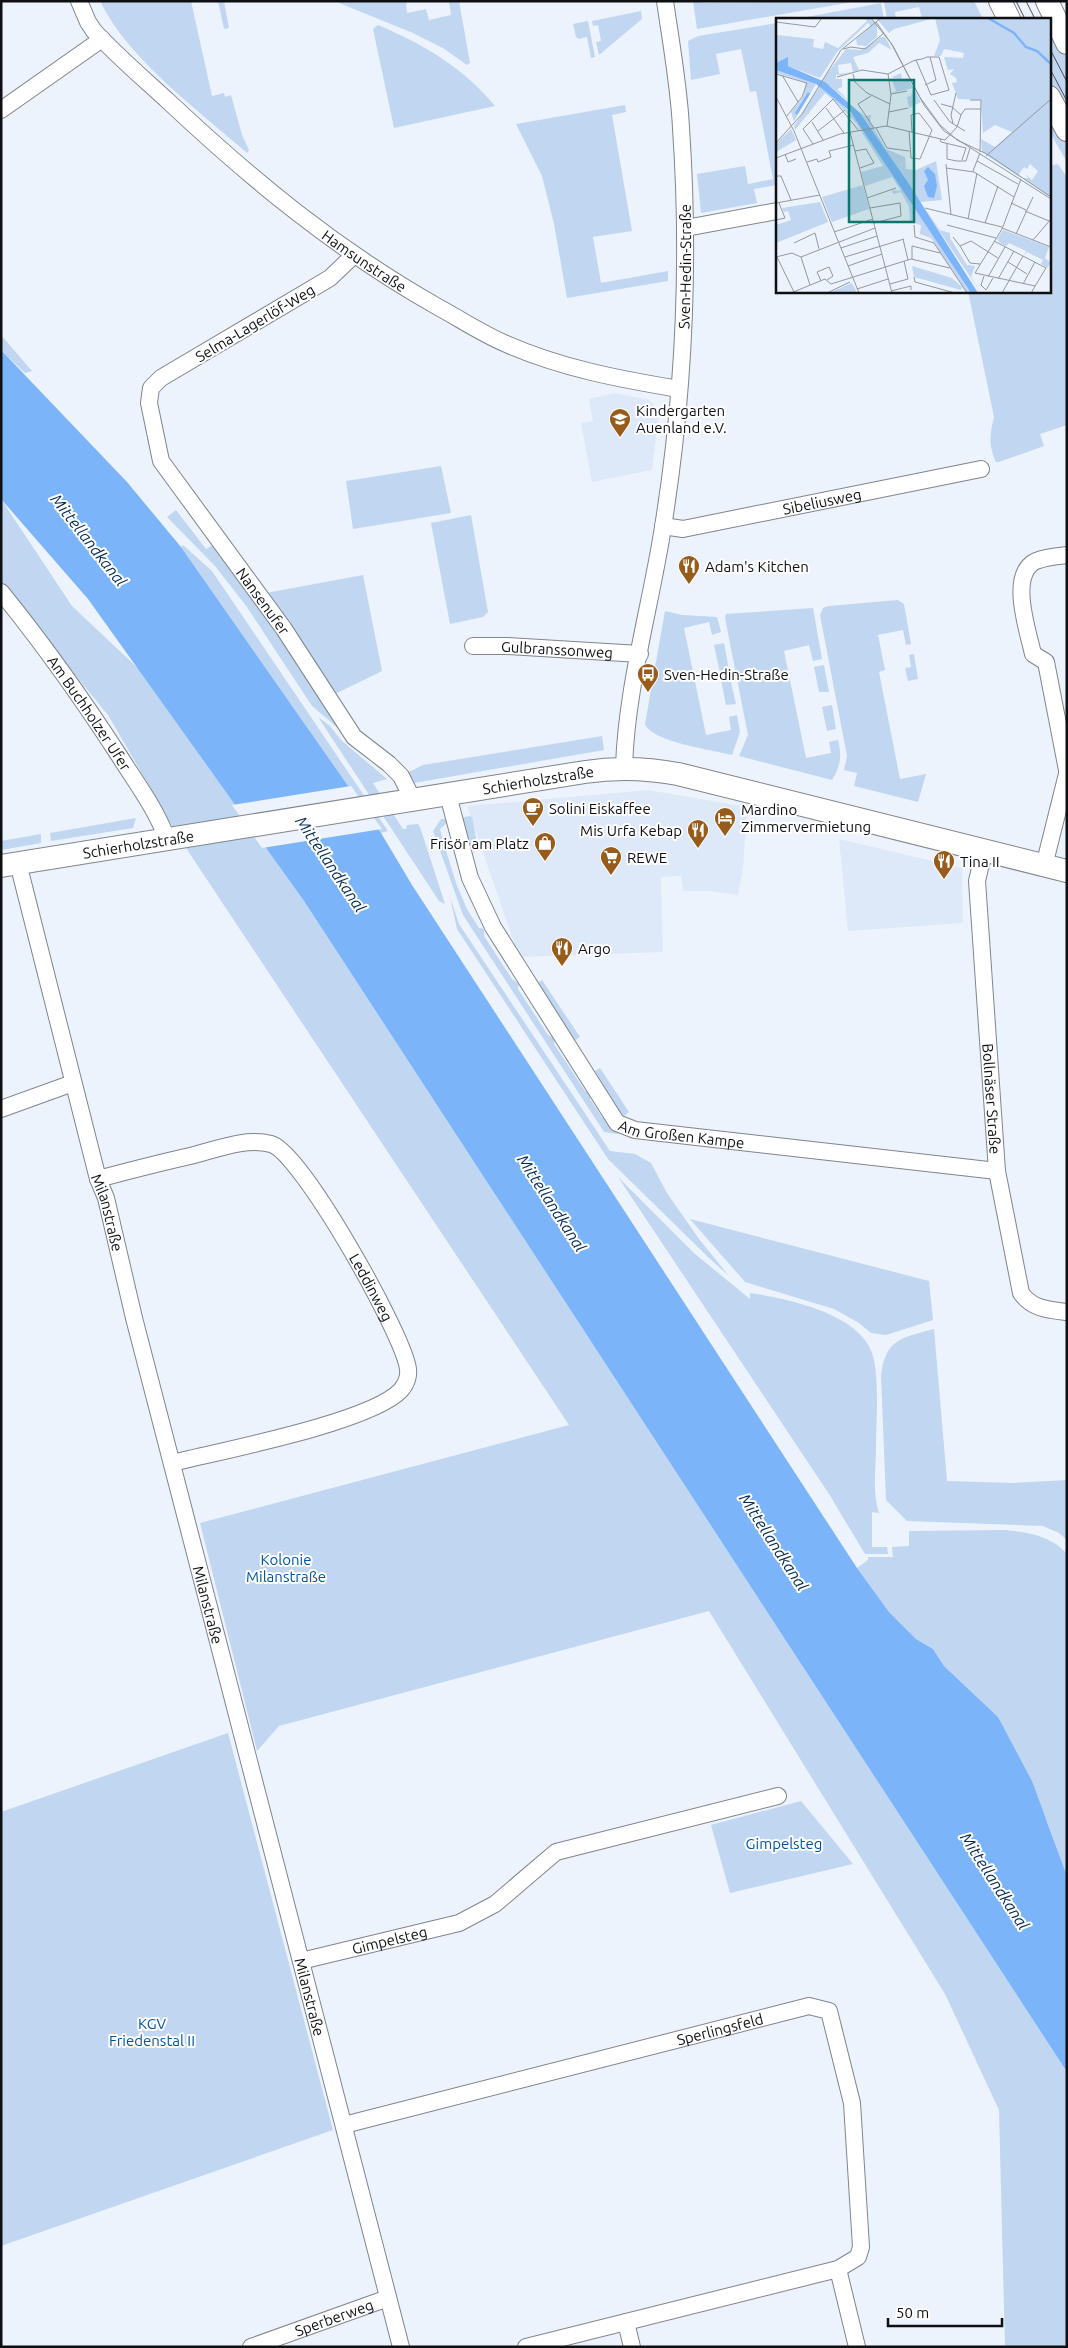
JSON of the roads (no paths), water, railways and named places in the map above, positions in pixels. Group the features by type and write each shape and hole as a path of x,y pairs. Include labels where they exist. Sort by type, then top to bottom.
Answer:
{"street":[{"name":"Hamsunstraße","path":"80,1 88,22 102,39 204,135 297,214 353,256 418,296 504,343 556,363 606,376 679,390"},
{"name":"Sven-Hedin-Straße","path":"624,768 627,732 664,526 679,390 686,228 681,127 665,1"},
{"path":"1000,1 1008,18"},
{"path":"1047,1 1067,44"},
{"path":"1,110 102,39"},
{"path":"1050,99 1067,130"},
{"path":"686,228 776,211"},
{"name":"Selma-Lagerlöf-Weg","path":"153,385 169,372 226,341 330,278 353,256"},
{"name":"Nansenufer","path":"153,385 149,392 149,403 161,461 284,629 354,737 389,764 401,776 413,800"},
{"name":"Sibeliusweg","path":"664,526 683,529 981,469"},
{"path":"1067,555 1037,560 1024,573 1021,586 1033,654 1046,662 1067,770"},
{"name":"Am Buchholzer Ufer","path":"1,592 62,670 101,728 159,818 167,840"},
{"name":"Gulbranssonweg","path":"473,646 507,646 640,654"},
{"name":"Schierholzstraße","path":"9,864 598,770 624,768 651,769 678,774 1067,871"},
{"path":"1044,866 1067,774"},
{"name":"Am Großen Kampe","path":"448,794 470,878 493,927 617,1123 635,1130 997,1171"},
{"name":"Bollnäser Straße","path":"984,851 977,881 997,1171 1021,1293 1027,1301 1034,1305 1049,1310 1067,1312"},
{"name":"Milanstraße","path":"9,864 73,1083 98,1178 106,1198 134,1318 401,2347"},
{"path":"1,1110 73,1083"},
{"name":"Leddinweg","path":"98,1178 245,1142 273,1144 290,1158 356,1256 392,1322 408,1367 407,1381 401,1390 391,1398 339,1421 172,1463"},
{"name":"Gimpelsteg","path":"301,1961 459,1923 495,1904 556,1852 778,1796"},
{"name":"Sperlingsfeld","path":"344,2125 809,2006 829,2011 852,2103 861,2247 858,2257 838,2269 526,2347"},
{"path":"838,2269 857,2347"},
{"name":"Sperberweg","path":"251,2347 388,2298"},
{"path":"626,2322 632,2347"}],"water":[{"name":"Mittellandkanal","path":"1,350 127,482 181,547 381,833 412,885 857,1568 889,1612 916,1639 933,1649 944,1666 998,1717 1032,1781 1067,1876 1067,2072 304,901 88,599 1,499"}],"tram line":[{"path":"1016,1 1024,18"},
{"path":"1026,1 1034,18"},
{"path":"1050,49 1067,82"},
{"path":"1050,69 1067,101"}],"place":[{"name":"Kindergarten Auenland e.V.","path":"620,438"},
{"name":"Adam's Kitchen","path":"689,585"},
{"name":"Sven-Hedin-Straße","path":"648,693"},
{"name":"Solini Eiskaffee","path":"533,827"},
{"name":"Mardino Zimmervermietung","path":"725,837"},
{"name":"Mis Urfa Kebap","path":"698,849"},
{"name":"Frisör am Platz","path":"545,862"},
{"name":"REWE","path":"611,876"},
{"name":"Tina II","path":"944,880"},
{"name":"Argo","path":"562,967"}],"park label":[{"name":"Kolonie Milanstraße","path":"286,1568"},
{"name":"KGV Friedenstal II","path":"152,2032"}]}
